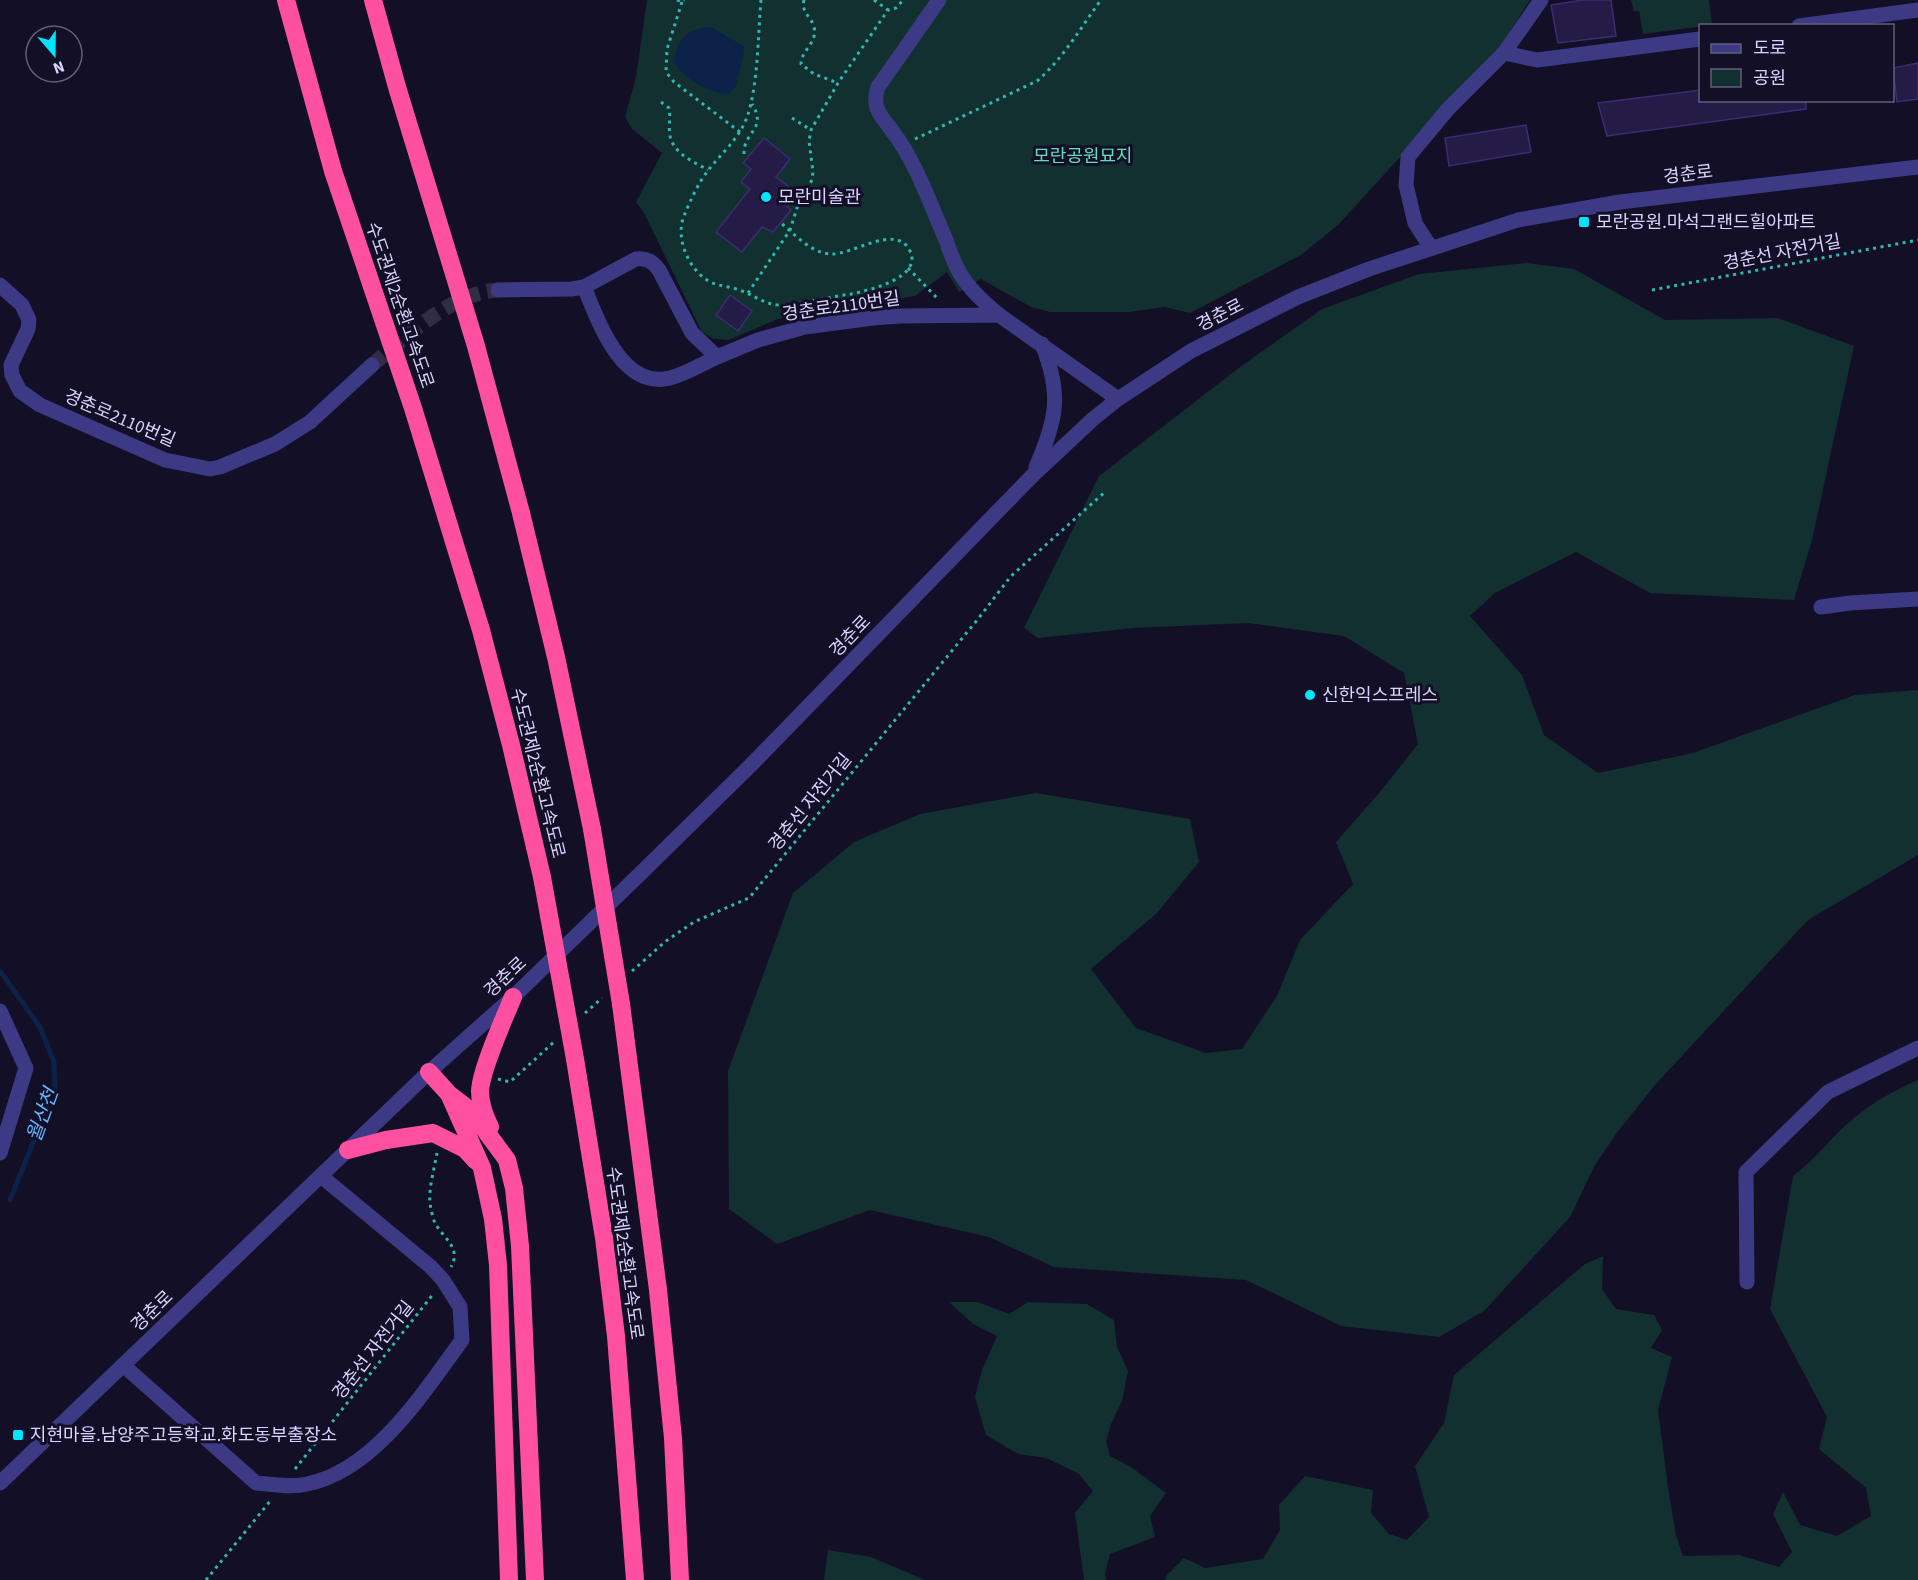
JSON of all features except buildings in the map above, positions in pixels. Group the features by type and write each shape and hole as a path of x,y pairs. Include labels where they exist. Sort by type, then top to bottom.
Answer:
{"highway":[{"name":"수도권제2순환고속도로","path":"286,0 333,171 413,408 481,630 512,745 542,877 604,1238 614,1314 635,1580"},
{"name":"수도권제2순환고속도로","path":"373,0 397,87 476,345 521,513 556,657 592,829 621,1004 662,1324 673,1438 680,1580"},
{"path":"513,997 483,1076 480,1090 484,1114 507,1160 514,1188 520,1246 535,1580"},
{"path":"429,1072 449,1094 471,1111 507,1160"},
{"path":"449,1094 482,1168 493,1219 498,1265 509,1580"},
{"path":"348,1150 386,1140 433,1133 465,1149 482,1168"},
{"path":"625,1580 630,1509"}],"street":[{"path":"939,0 878,87 875,106 879,115 903,145 919,177 958,272 978,296 999,315 1118,399"},
{"path":"1431,248 1415,223 1406,185 1408,157 1448,110 1504,53 1541,0"},
{"path":"1814,24 1918,10"},
{"path":"1504,53 1537,60 1699,39"},
{"name":"경춘로","path":"0,1483 429,1072 513,997 750,766 1032,476 1085,426 1118,399 1191,351 1298,297 1369,269 1518,220 1620,202 1918,167"},
{"path":"498,290 584,287 636,259 645,258 659,270 692,333 717,357"},
{"name":"경춘로2110번길","path":"0,285 22,305 29,320 28,329 11,365 12,375 20,392 40,405 165,460 210,469 275,444 310,422 372,365"},
{"name":"경춘로2110번길","path":"584,287 609,343 619,356 637,373 658,380 670,378 758,340 805,327 873,318 999,315"},
{"path":"1032,476 1045,448 1055,408 1053,374 1042,344"},
{"path":"1821,607 1918,599"},
{"path":"0,1011 26,1068 0,1153"},
{"path":"1747,1282 1746,1172 1828,1092 1918,1048"},
{"path":"123,1365 256,1484 306,1485 348,1468 401,1423 462,1340 460,1307 443,1280 321,1176"}],"path":[{"path":"677,0 683,1 667,49 666,72 674,82 740,132"},
{"path":"761,0 752,104 740,132 708,170 684,215 680,234 682,245 698,272 707,280 748,293 759,301 782,305 887,285 908,268 912,260 910,251 904,244 894,240 879,239 850,252 828,254 806,244 781,224"},
{"path":"804,0 804,13 814,27 814,36 813,43 801,57 801,64 814,74 838,83"},
{"path":"874,0 888,9 896,8 903,0"},
{"path":"903,145 1037,81 1060,57 1101,0"},
{"path":"748,293 789,230 798,205 812,180 809,141 812,130 838,83 888,9"},
{"path":"661,102 669,108 671,117 669,134 673,146 708,170"},
{"path":"744,154 744,146 755,130 758,120 757,112 752,104"},
{"path":"792,118 812,130"},
{"name":"경춘선 자전거길","path":"1652,290 1918,240"},
{"path":"908,268 954,315"},
{"name":"경춘선 자전거길","path":"630,973 666,941 694,922 749,898 1011,576 1107,491"},
{"path":"578,1020 604,996"},
{"path":"496,1079 510,1082 561,1035"},
{"name":"경춘선 자전거길","path":"293,1472 428,1302 454,1262 452,1244 434,1222 430,1206 438,1149"},
{"path":"206,1580 271,1500"}],"green space":[{"name":"모란공원묘지","path":"647,0 1530,0 1499,49 1338,225 1301,255 1190,313 1165,307 1129,312 1050,312 1031,307 981,279 959,292 947,272 915,296 778,319 729,340 714,339 702,332 644,213 636,202 662,153 632,129 625,117 636,77"},
{"path":"1631,0 1709,0 1712,24 1699,24 1699,27 1643,34 1639,11 1634,11"},
{"path":"1526,263 1574,269 1665,320 1778,318 1854,346 1812,540 1794,600 1650,593 1576,552 1495,593 1470,616 1522,675 1544,735 1598,773 1693,753 1855,695 1918,690 1918,855 1808,920 1655,1085 1595,1165 1570,1217 1484,1311 1439,1337 1341,1326 1246,1280 1054,1267 989,1237 870,1210 777,1244 729,1209 728,1071 793,893 854,842 920,814 1036,793 1190,819 1199,862 1157,913 1091,969 1136,1028 1206,1053 1242,1049 1277,996 1300,940 1353,884 1336,842 1418,744 1404,673 1344,636 1248,623 1134,628 1038,638 1024,628 1099,476 1240,367 1322,309 1419,274"},
{"path":"1918,1080 1918,1580 1165,1580 1184,1558 1205,1568 1263,1559 1280,1530 1279,1505 1305,1476 1373,1490 1371,1513 1389,1534 1407,1540 1429,1517 1415,1466 1444,1423 1454,1375 1585,1264 1603,1256 1602,1289 1616,1309 1654,1315 1662,1330 1651,1348 1672,1357 1658,1410 1676,1535 1683,1556 1739,1555 1779,1567 1792,1552 1773,1514 1783,1492 1800,1525 1837,1536 1871,1516 1866,1488 1819,1449 1827,1417 1770,1309 1793,1176 1861,1112 1884,1097"},
{"path":"949,1302 978,1302 1009,1314 1028,1302 1087,1304 1114,1320 1117,1347 1128,1371 1122,1401 1111,1424 1106,1442 1110,1456 1131,1467 1166,1493 1150,1516 1155,1537 1110,1554 1105,1574 1106,1580 1084,1580 1075,1513 1093,1491 1078,1473 1046,1458 1018,1454 986,1435 975,1397 982,1370 997,1336 973,1324"},
{"path":"828,1550 871,1557 925,1580 824,1580"}],"water":[{"path":"711,27 745,47 736,86 729,94 698,84 684,75 674,63 677,47 685,36 696,30"}],"waterway":[{"name":"월산천","path":"0,971 40,1027 54,1062 55,1088 10,1200"}],"tunnel":[{"path":"372,365 415,329 447,307 463,299 498,290"}],"place":[{"name":"모란미술관","path":"766,197"},
{"name":"모란공원.마석그랜드힐아파트","path":"1584,222"},
{"name":"신한익스프레스","path":"1310,695"},
{"name":"지현마을.남양주고등학교.화도동부출장소","path":"18,1435"}]}
